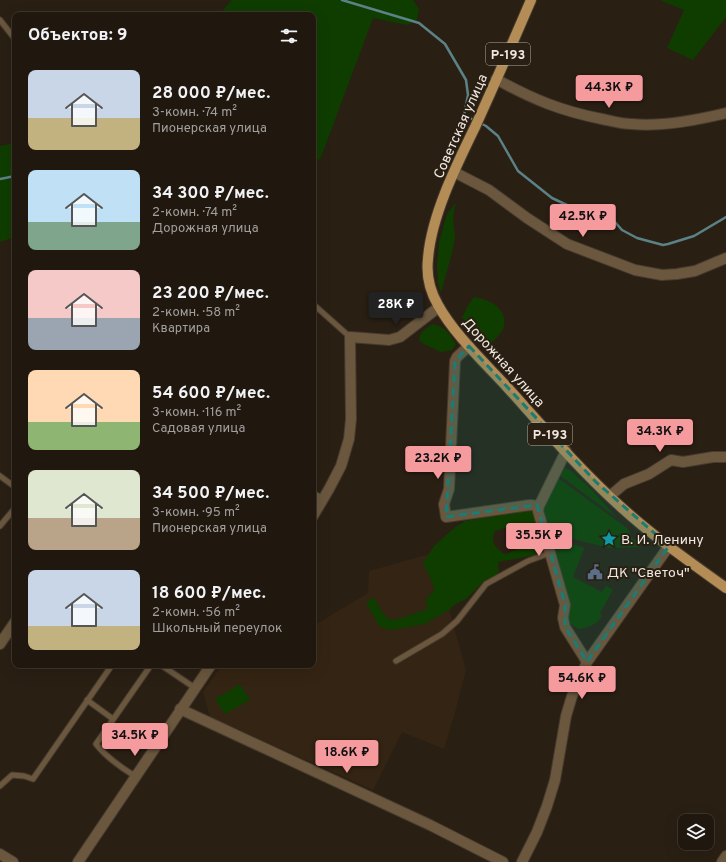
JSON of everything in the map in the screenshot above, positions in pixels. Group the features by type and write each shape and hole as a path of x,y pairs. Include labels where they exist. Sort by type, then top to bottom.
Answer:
{"main road":[{"name":"Советская улица","path":"429,244 454,172 531,0"},
{"name":"Дорожная улица","path":"429,244 427,261 428,278 432,293 439,307 470,346 566,451 621,507 669,546 726,588"}],"street":[{"path":"496,79 521,93 552,106 577,114 632,124 659,124 711,117 726,113"},
{"path":"454,172 489,190 527,218 567,244 635,270 662,275 677,274 694,271 726,258"},
{"path":"316,511 341,466 349,439 351,419 350,337 389,340 400,337 439,307"},
{"path":"470,346 457,357 455,361 449,489 444,504 446,517 530,505 539,506"},
{"path":"566,451 539,506 538,511 565,605 563,618 565,627 587,662"},
{"path":"610,496 624,484 649,474 670,460 683,462 713,457 726,457"},
{"path":"522,862 537,832 547,806 555,780 566,716 572,696 587,662 669,546"},
{"path":"0,644 12,626"},
{"path":"78,862 208,668"},
{"path":"180,709 430,825 503,862"},
{"path":"0,854 13,862"},
{"path":"722,862 726,856"}],"lane":[{"path":"0,20 12,35"},
{"path":"316,307 350,337"},
{"path":"0,476 12,485"},
{"path":"316,495 323,499"},
{"path":"0,526 12,512"},
{"path":"396,661 442,634 457,621 486,584 528,561 550,553"},
{"path":"0,786 12,775 24,776 33,779 110,668"},
{"path":"135,776 113,762 96,744 149,668"},
{"path":"165,668 195,688"},
{"path":"87,700 113,719"}],"highlighted area":[{"path":"469,346 596,482 669,546 587,662 565,627 565,605 537,505 446,517 455,361"}],"shaded area":[{"path":"433,553 466,670 444,749 402,732 373,790 210,717 203,692 220,668 316,668 316,624 368,593 369,571"}],"green space":[{"path":"232,0 413,0 419,9 417,20 408,25 373,18 320,160 316,158 316,12 222,12"},
{"path":"660,0 726,0 726,17 693,60 667,48 684,10"},
{"path":"12,144 12,238 0,242 0,146"},
{"path":"456,202 453,217 455,238 441,293 438,283 437,266 439,243 447,214"},
{"path":"474,297 492,303 504,316 503,329 489,346 462,318"},
{"path":"433,324 442,327 449,334 456,344 452,350 441,352 419,340 422,332"},
{"path":"565,468 570,470 592,490 617,518 559,475"},
{"path":"558,478 627,528 632,538 640,545 638,547 609,548 552,535 544,517 544,505"},
{"path":"531,509 533,510 536,525 541,534 539,538 529,531 515,525 511,525 495,531 493,541 496,547 504,554 532,543 537,543 541,545 544,550 541,554 498,562 499,571 496,575 484,581 466,599 425,624 391,630 382,628 378,624 366,603 371,598 374,598 384,615 391,620 427,609 426,599 433,592 434,587 423,563 434,546 454,528 465,521"},
{"path":"556,540 583,547 584,549 573,577 602,592 606,586 613,590 600,613 602,616 600,619 595,624 588,627 578,629 570,623 566,615 564,582 550,544 552,541"},
{"path":"240,684 250,700 225,714 215,699"}],"waterway":[{"path":"342,0 419,23 445,44 466,80 468,95 464,115 476,121"},
{"path":"480,123 498,136 518,171 552,198 569,206 597,209 607,213 622,230 637,238 663,245 668,244 694,236 726,217"},
{"path":"0,179 12,177"}],"place":[{"name":"В. И. Ленину","path":"609,539"},
{"name":"ДК \"Светоч\"","path":"595,572"}]}
